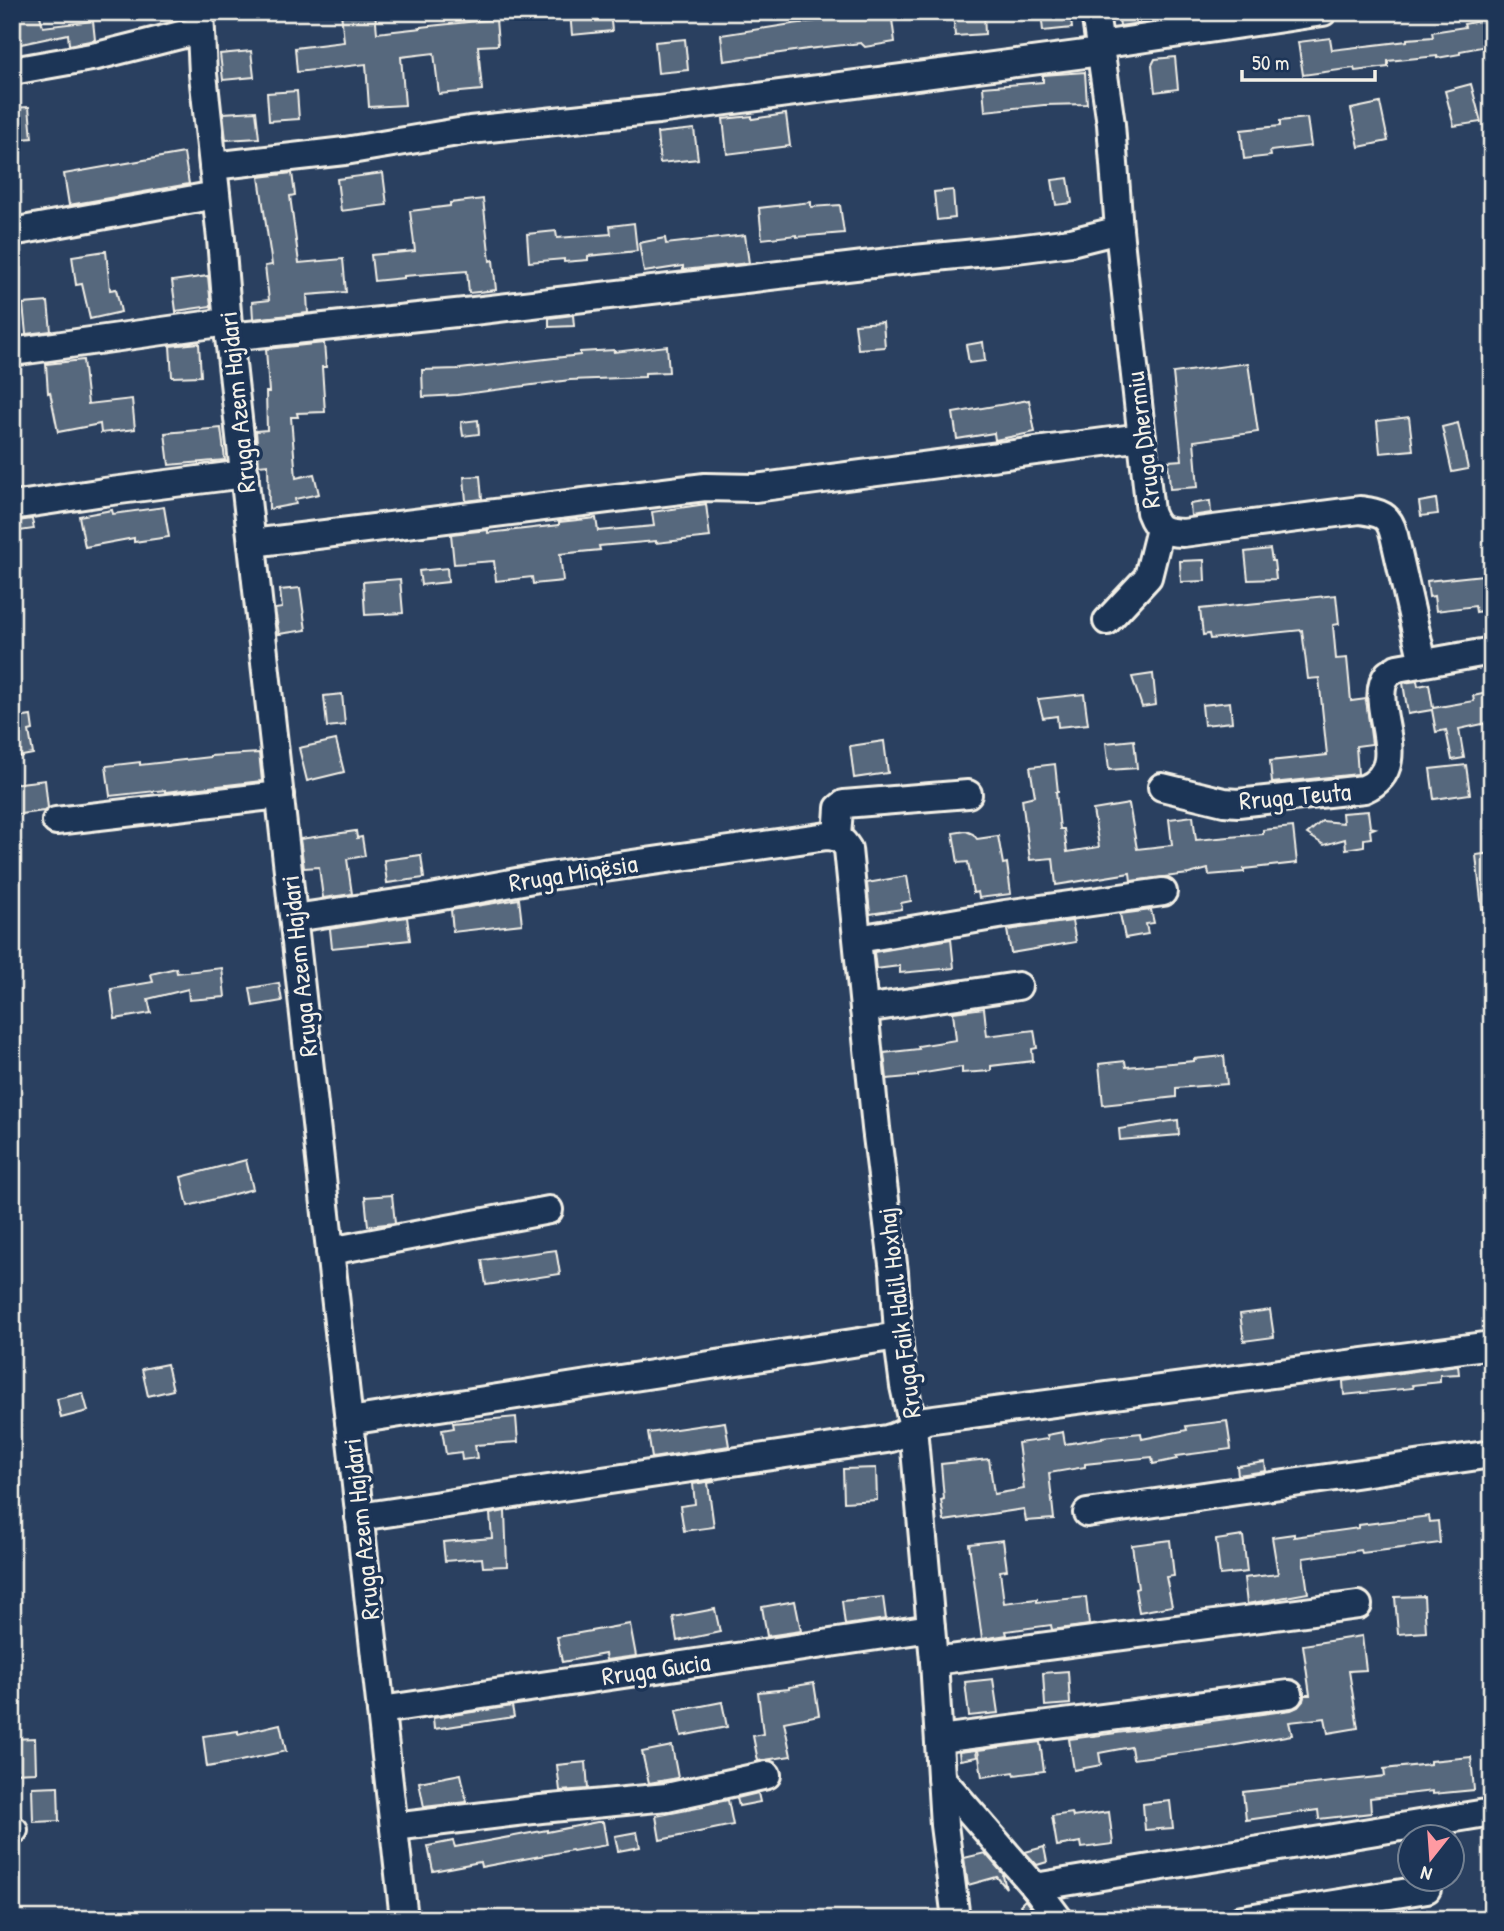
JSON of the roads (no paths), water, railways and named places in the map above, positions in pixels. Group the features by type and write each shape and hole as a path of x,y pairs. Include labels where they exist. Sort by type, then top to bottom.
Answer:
{"street":[{"name":"Rruga Dhermiu","path":"1095,12 1111,124 1119,230 1150,512 1154,524 1183,533 1360,510 1383,516 1391,523 1423,663"},
{"path":"213,166 345,151 470,130 658,110 1099,49 1322,12"},
{"path":"12,71 97,56 200,21"},
{"name":"Rruga Azem Hajdari","path":"200,21 228,329 404,1919"},
{"path":"12,232 216,195"},
{"path":"12,352 228,329 465,312 1017,249 1071,242 1119,230"},
{"path":"252,542 705,487 755,488 1142,437"},
{"path":"12,506 245,474"},
{"path":"1107,621 1148,577 1160,528"},
{"name":"Rruga Teuta","path":"1162,787 1238,803 1364,789 1375,784 1387,763 1389,749 1382,696 1388,674 1397,668 1492,651"},
{"name":"Rruga Faik Halil Hoxhaj","path":"956,1919 944,1825 934,1661 913,1427 904,1386 898,1336 894,1272 876,1128 858,939 837,813 844,804 968,794"},
{"path":"56,821 281,795"},
{"name":"Rruga Miqësia","path":"294,918 431,898 549,876 827,836 842,843"},
{"path":"858,939 1005,914 1163,892"},
{"path":"864,1009 1018,986"},
{"path":"330,1251 549,1210"},
{"path":"349,1421 898,1336"},
{"path":"359,1517 887,1439 901,1436 926,1420 1492,1345"},
{"path":"1087,1513 1492,1454"},
{"path":"934,1661 1358,1605"},
{"name":"Rruga Gucia","path":"380,1710 931,1628"},
{"path":"939,1739 1289,1694"},
{"path":"394,1827 667,1797 767,1775"},
{"path":"941,1778 1035,1887 1059,1919"},
{"path":"1035,1887 1492,1812"},
{"path":"1242,1919 1408,1892"}]}
